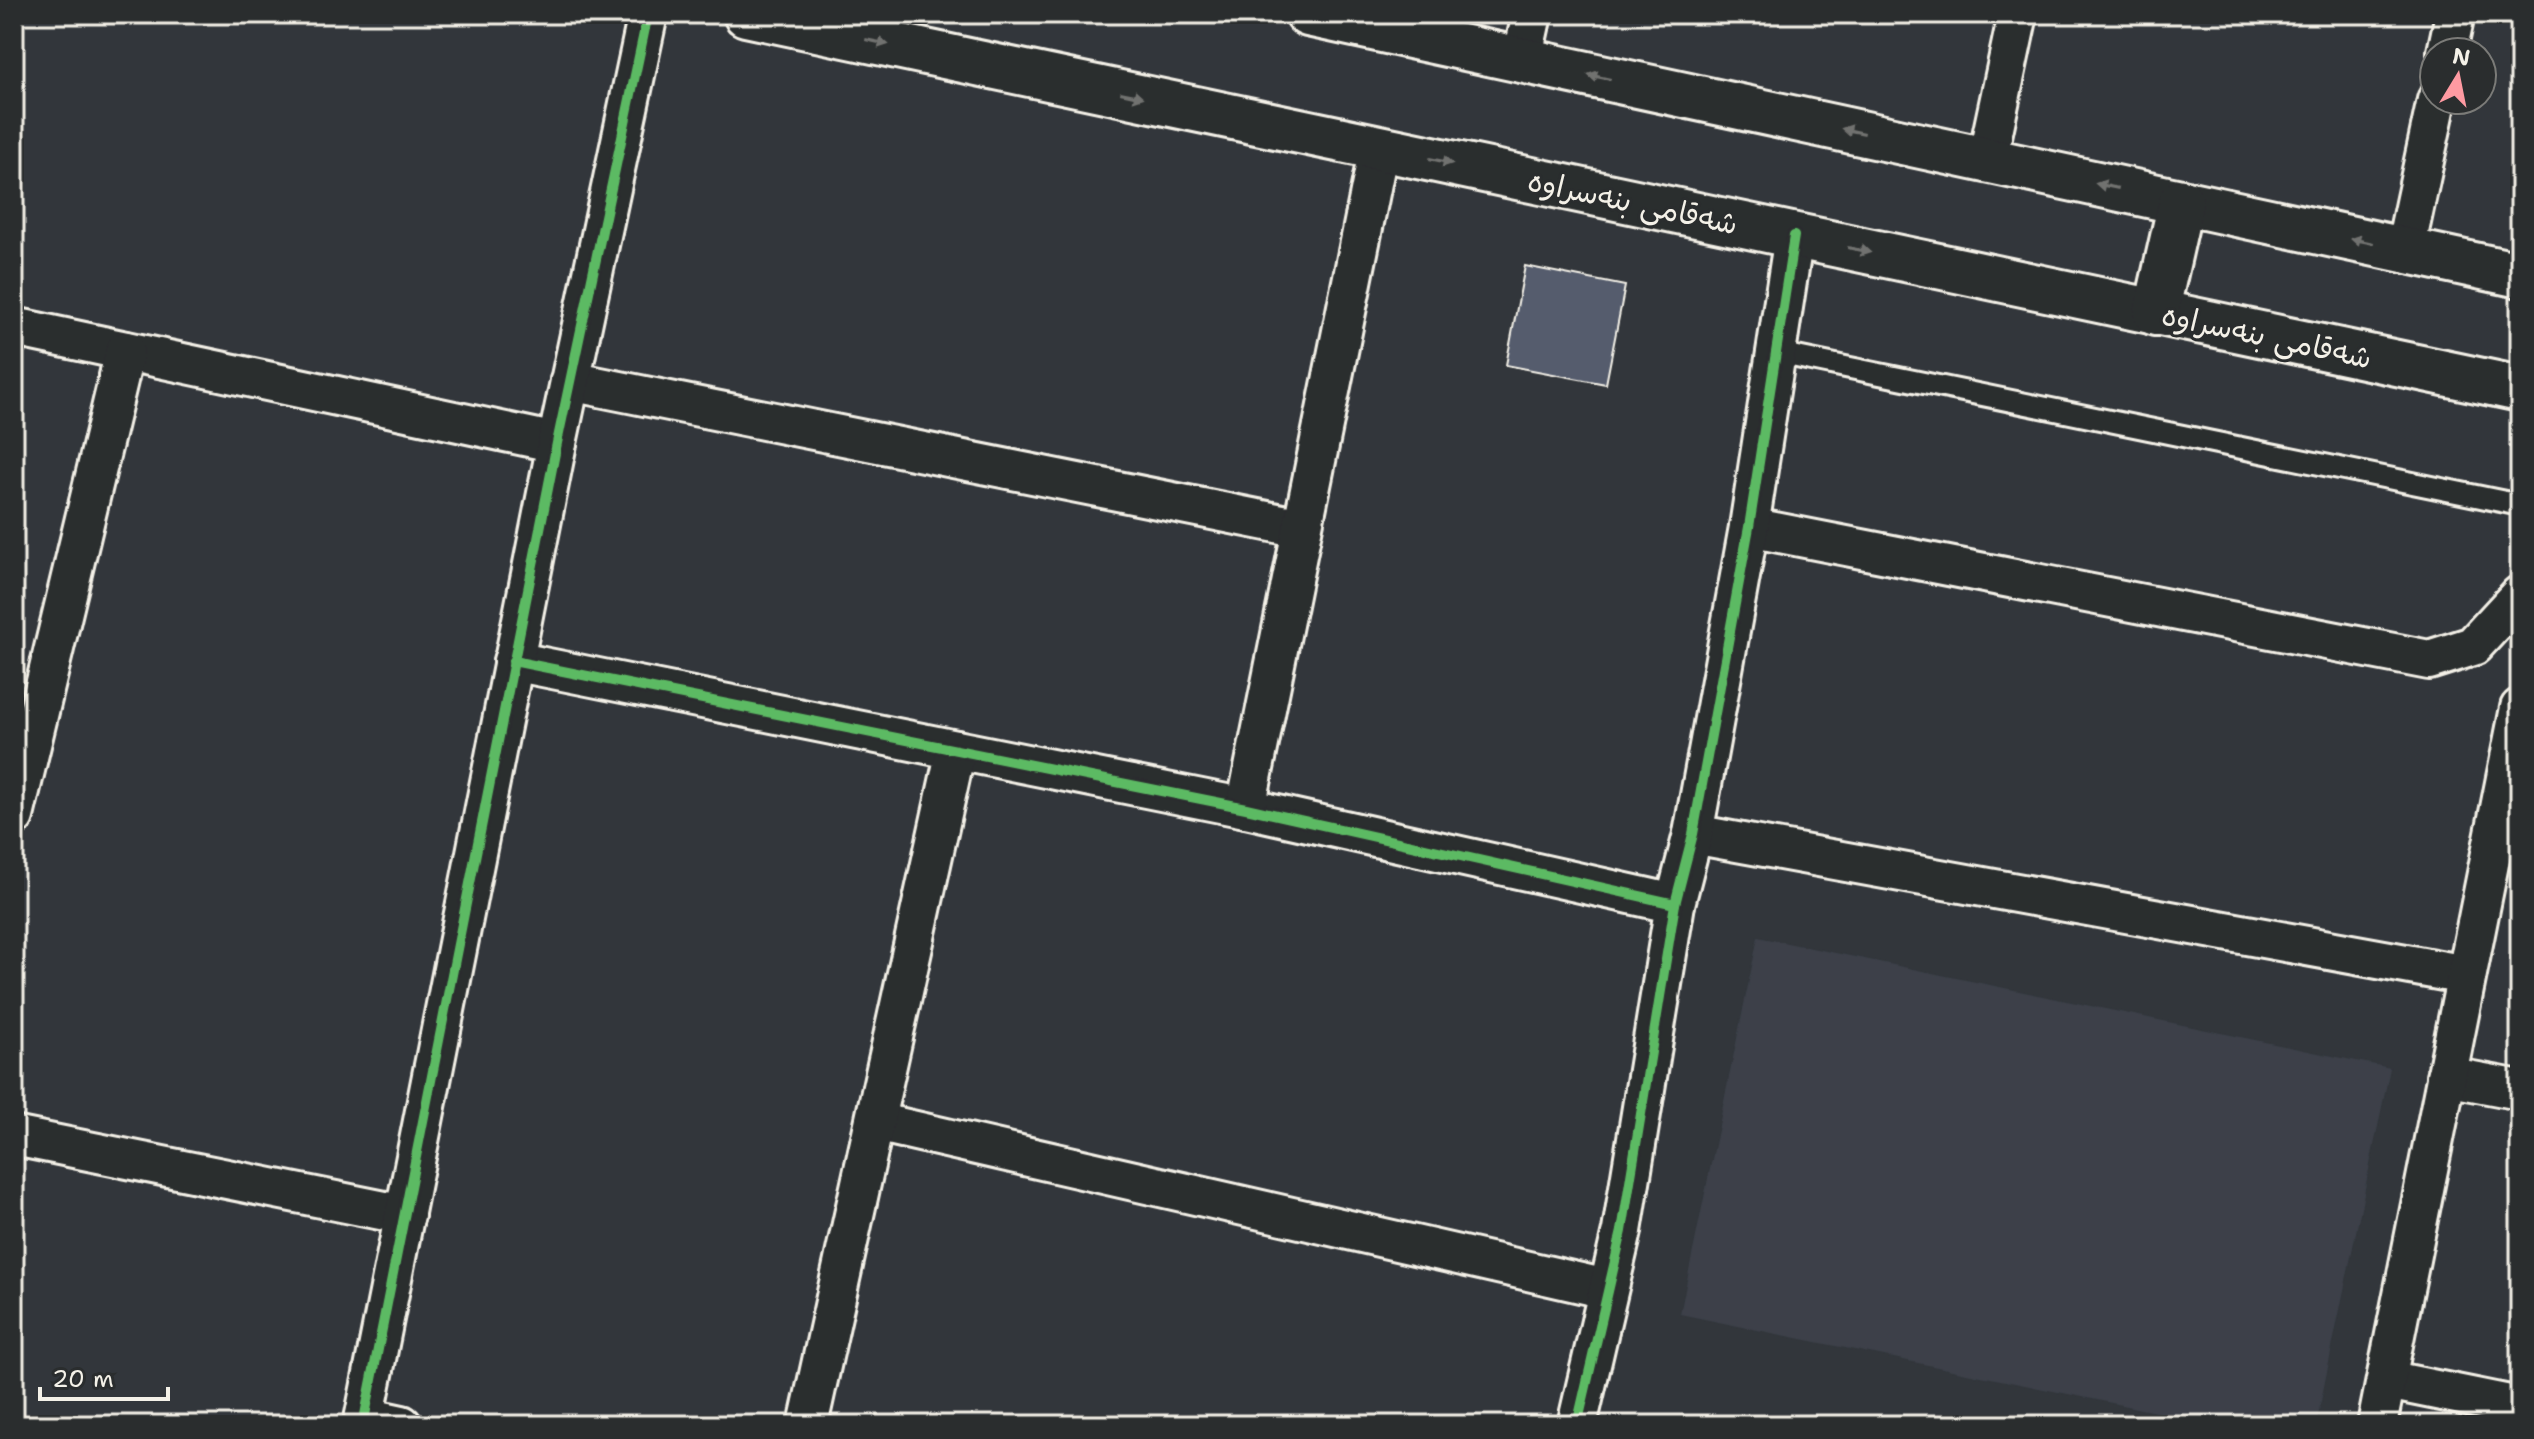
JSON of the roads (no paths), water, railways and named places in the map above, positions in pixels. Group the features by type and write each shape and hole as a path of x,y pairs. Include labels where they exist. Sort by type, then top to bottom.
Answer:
{"main road":[{"name":"شەقامی بنەسراوە","path":"746,14 2520,389"},
{"path":"1308,14 2520,275"},
{"path":"2156,313 2181,202"}],"street":[{"path":"402,1425 364,1421 557,443 648,14"},
{"path":"1522,60 1532,14"},
{"path":"1987,160 2018,14"},
{"path":"2450,36 2455,14"},
{"path":"2405,250 2434,116"},
{"path":"1246,808 1379,148"},
{"path":"1577,1425 1622,1231 1675,904 1693,834 1749,527 1794,236"},
{"path":"14,327 557,443"},
{"path":"14,816 125,351"},
{"path":"570,381 1302,528"},
{"path":"1749,527 2429,660 2473,646 2520,595"},
{"path":"513,661 1246,808 1675,904"},
{"path":"2377,1425 2520,708"},
{"path":"808,1425 956,750"},
{"path":"1693,834 2466,975"},
{"path":"2446,1076 2520,1090"},
{"path":"876,1122 1607,1289"},
{"path":"14,1136 405,1215"},
{"path":"2387,1380 2520,1407"}],"lane":[{"path":"1777,353 2520,505"}]}
